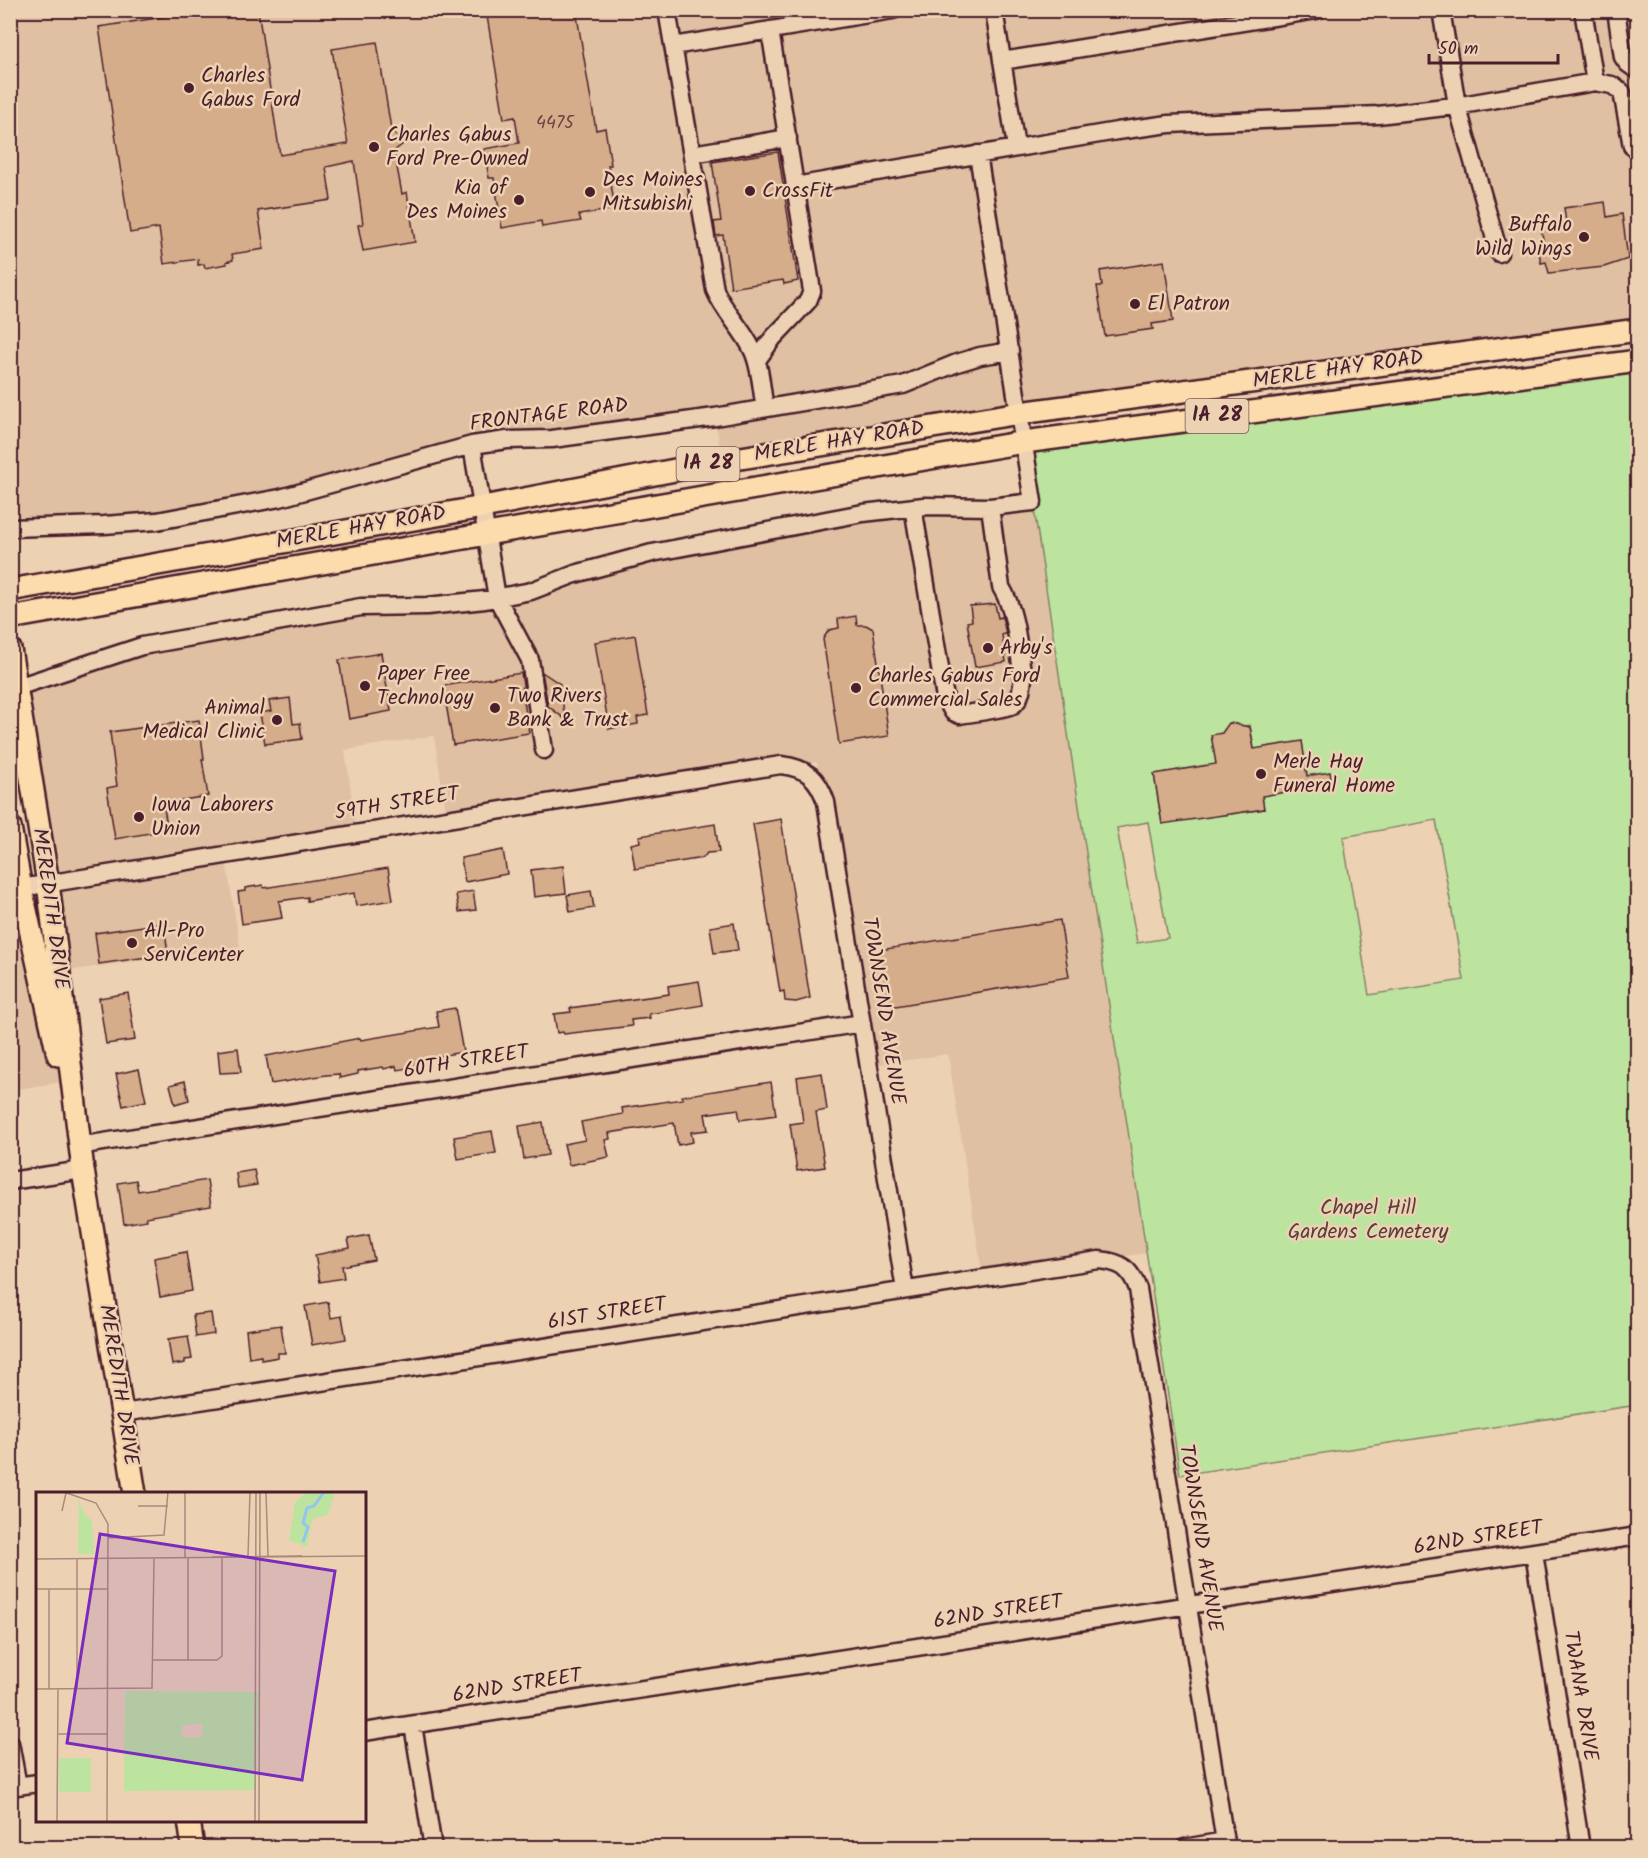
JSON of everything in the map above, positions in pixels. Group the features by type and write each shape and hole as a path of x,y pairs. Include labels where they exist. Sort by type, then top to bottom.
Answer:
{"main road":[{"name":"MERLE HAY ROAD","path":"10,618 487,534 1022,429 1638,330"},
{"name":"MERLE HAY ROAD","path":"10,590 483,507 722,461 1638,361"},
{"name":"MEREDITH DRIVE","path":"10,649 48,883 79,1145"},
{"name":"MEREDITH DRIVE","path":"10,827 21,888 84,1170 135,1492"},
{"path":"189,1822 193,1848"}],"street":[{"path":"667,10 715,290 721,304 752,348 757,360 765,408"},
{"path":"673,46 893,10"},
{"path":"994,10 1016,147"},
{"path":"1002,61 1317,10"},
{"path":"1441,10 1457,105 1499,253"},
{"path":"1583,10 1594,82"},
{"path":"1616,10 1623,57 1638,71"},
{"path":"757,360 772,338 808,301 812,291 770,30"},
{"path":"795,186 1016,147 1169,124 1378,115 1457,105 1594,82 1612,85 1622,92 1632,146 1638,150"},
{"path":"692,154 788,138"},
{"path":"17,687 150,644 361,608 427,606 497,598 531,591 575,574 652,552 863,513 913,507 990,507 1033,502 978,154"},
{"name":"FRONTAGE ROAD","path":"10,528 157,521 280,498 472,444 507,440 552,439 715,417 903,385 957,363 1010,351"},
{"path":"472,444 497,598 530,660 544,750"},
{"path":"913,507 945,698 953,712 960,715 1012,705 1019,697 1022,688 1023,678 1012,615 1007,597 1001,587 990,507"},
{"name":"59TH STREET","path":"21,888 781,765"},
{"name":"TOWNSEND AVENUE","path":"781,765 795,766 811,774 822,788 826,802 905,1290"},
{"name":"60TH STREET","path":"79,1145 862,1023"},
{"path":"10,1181 84,1170"},
{"name":"TOWNSEND AVENUE","path":"1099,1260 1113,1261 1123,1266 1134,1277 1138,1290 1226,1844"},
{"name":"61ST STREET","path":"123,1413 1099,1260"},
{"name":"62ND STREET","path":"366,1732 1638,1536"},
{"name":"TWANA DRIVE","path":"1534,1553 1581,1848"},
{"path":"413,1725 433,1848"},
{"path":"10,1743 14,1787 36,1783"},
{"path":"1184,1848 1226,1844"}],"shaded area":[{"path":"10,11 1637,11 1637,330 722,461 715,417 507,440 210,510 11,528"},
{"path":"1033,502 1146,1253 983,1279 948,1054 868,1066 817,762 447,818 434,736 345,750 357,834 225,855 240,946 60,972 17,687 142,646 427,606 863,513"},
{"path":"10,827 63,1082 11,1090 10,1090"}],"green space":[{"name":"Chapel Hill Gardens Cemetery","path":"1637,361 1637,1405 1180,1475 1024,442","holes":["1230,723 1238,724 1238,727 1250,725 1257,766 1267,764 1264,747 1302,741 1307,776 1330,772 1332,784 1262,796 1264,809 1225,815 1223,803 1162,824 1154,774 1206,765 1218,773 1222,733","1436,820 1464,980 1369,995 1343,837","1148,822 1168,938 1137,943 1117,828"]}],"building":[{"name":"Charles Gabus Ford","path":"209,10 258,10 280,155 348,144 332,49 377,42 391,129 403,144 394,151 402,194 407,192 415,242 363,251 358,225 363,224 354,161 326,167 331,200 258,211 264,249 232,254 233,260 226,262 227,264 205,268 204,264 198,265 198,259 164,264 159,228 130,233 99,27"},
{"path":"486,10 576,10 596,130 605,128 615,209 579,215 581,221 542,227 541,221 502,228 494,178 489,178 484,149 519,143 515,117 504,119"},
{"path":"778,152 798,281 784,284 783,280 731,288 723,235 716,236 714,222 721,221 712,162"},
{"name":"Buffalo Wild Wings","path":"1605,202 1607,217 1622,214 1628,259 1604,267 1549,273 1546,262 1541,263 1538,247 1544,246 1541,227 1566,223 1564,208"},
{"name":"El Patron","path":"1164,261 1173,321 1152,324 1153,329 1105,336 1097,286 1102,286 1100,271"},
{"name":"Arby's","path":"995,604 998,618 1002,617 1006,633 1002,635 1006,662 975,667 967,622 972,621 970,606"},
{"name":"Charles Gabus Ford Commercial Sales","path":"856,616 857,625 866,625 873,629 889,736 839,744 823,639 829,630 839,628 838,619"},
{"path":"635,635 648,715 637,717 638,724 609,729 595,642"},
{"name":"Paper Free Technology","path":"381,653 391,711 349,719 339,660"},
{"path":"542,672 560,684 565,719 548,706"},
{"name":"Two Rivers Bank & Trust","path":"521,673 529,733 453,745 443,686"},
{"name":"Animal Medical Clinic","path":"290,698 293,724 300,723 302,739 265,744 260,713 271,711 269,701"},
{"path":"199,720 208,796 163,803 168,830 115,839 107,788 117,786 110,732"},
{"name":"Merle Hay Funeral Home","path":"1229,723 1250,727 1254,749 1302,741 1307,776 1330,772 1332,785 1262,796 1264,809 1162,824 1154,774 1216,764 1211,735 1222,733"},
{"path":"781,819 810,998 796,1002 785,1001 784,991 780,992 753,824"},
{"path":"715,824 719,852 707,853 703,858 635,869 631,844 640,842 639,836"},
{"path":"503,850 507,874 465,882 461,858"},
{"path":"563,866 566,893 534,897 531,870"},
{"path":"388,868 393,900 356,906 354,893 307,901 307,897 279,901 282,918 242,924 238,892 245,891 245,888 263,885 264,888"},
{"path":"473,891 476,910 459,912 456,894"},
{"path":"591,891 594,908 570,912 567,895"},
{"path":"1060,920 1069,977 890,1007 880,950"},
{"name":"All-Pro ServiCenter","path":"164,923 168,954 99,964 95,933"},
{"path":"734,923 738,950 714,953 710,927"},
{"path":"699,981 703,1005 649,1014 650,1018 631,1020 632,1026 557,1033 554,1014 571,1012 570,1008 669,994 668,986"},
{"path":"128,993 135,1040 106,1044 99,998"},
{"path":"455,1008 463,1052 422,1059 423,1062 415,1063 415,1067 397,1070 396,1066 384,1069 383,1067 358,1071 358,1074 340,1078 339,1074 326,1075 271,1084 266,1056 360,1038 361,1040 439,1027 436,1011"},
{"path":"238,1048 241,1072 220,1073 218,1051"},
{"path":"139,1069 146,1101 123,1106 116,1074"},
{"path":"822,1073 827,1110 816,1112 825,1167 797,1171 790,1124 803,1122 797,1077"},
{"path":"185,1081 189,1100 175,1104 170,1085"},
{"path":"771,1082 776,1115 740,1120 738,1109 705,1114 708,1130 691,1132 693,1142 678,1145 674,1123 609,1133 610,1139 605,1140 609,1157 569,1165 564,1144 585,1140 581,1122 623,1114 622,1108"},
{"path":"543,1122 548,1155 524,1159 519,1126"},
{"path":"492,1131 496,1153 458,1159 454,1137"},
{"path":"254,1170 257,1185 238,1188 236,1173"},
{"path":"136,1180 138,1191 207,1180 211,1206 146,1217 147,1220 124,1224 118,1183"},
{"path":"369,1235 374,1260 342,1266 344,1278 320,1282 315,1255 350,1248 348,1239"},
{"path":"186,1252 192,1291 160,1297 154,1258"},
{"path":"328,1302 331,1318 342,1316 346,1339 312,1345 305,1306"},
{"path":"211,1313 214,1334 196,1337 193,1315"},
{"path":"281,1325 285,1353 278,1353 278,1357 261,1360 261,1356 249,1358 246,1330"},
{"path":"188,1336 192,1359 185,1360 185,1363 172,1365 168,1339"}],"place":[{"name":"Charles Gabus Ford","path":"189,88"},
{"name":"Charles Gabus Ford Pre-Owned","path":"374,147"},
{"name":"CrossFit","path":"750,191"},
{"name":"Des Moines Mitsubishi","path":"590,192"},
{"name":"Kia of Des Moines","path":"519,200"},
{"name":"Buffalo Wild Wings","path":"1584,237"},
{"name":"El Patron","path":"1135,304"},
{"name":"Arby's","path":"988,648"},
{"name":"Paper Free Technology","path":"365,686"},
{"name":"Charles Gabus Ford Commercial Sales","path":"856,688"},
{"name":"Two Rivers Bank & Trust","path":"495,708"},
{"name":"Animal Medical Clinic","path":"277,720"},
{"name":"Merle Hay Funeral Home","path":"1261,774"},
{"name":"Iowa Laborers Union","path":"139,817"},
{"name":"All-Pro ServiCenter","path":"132,943"}]}
